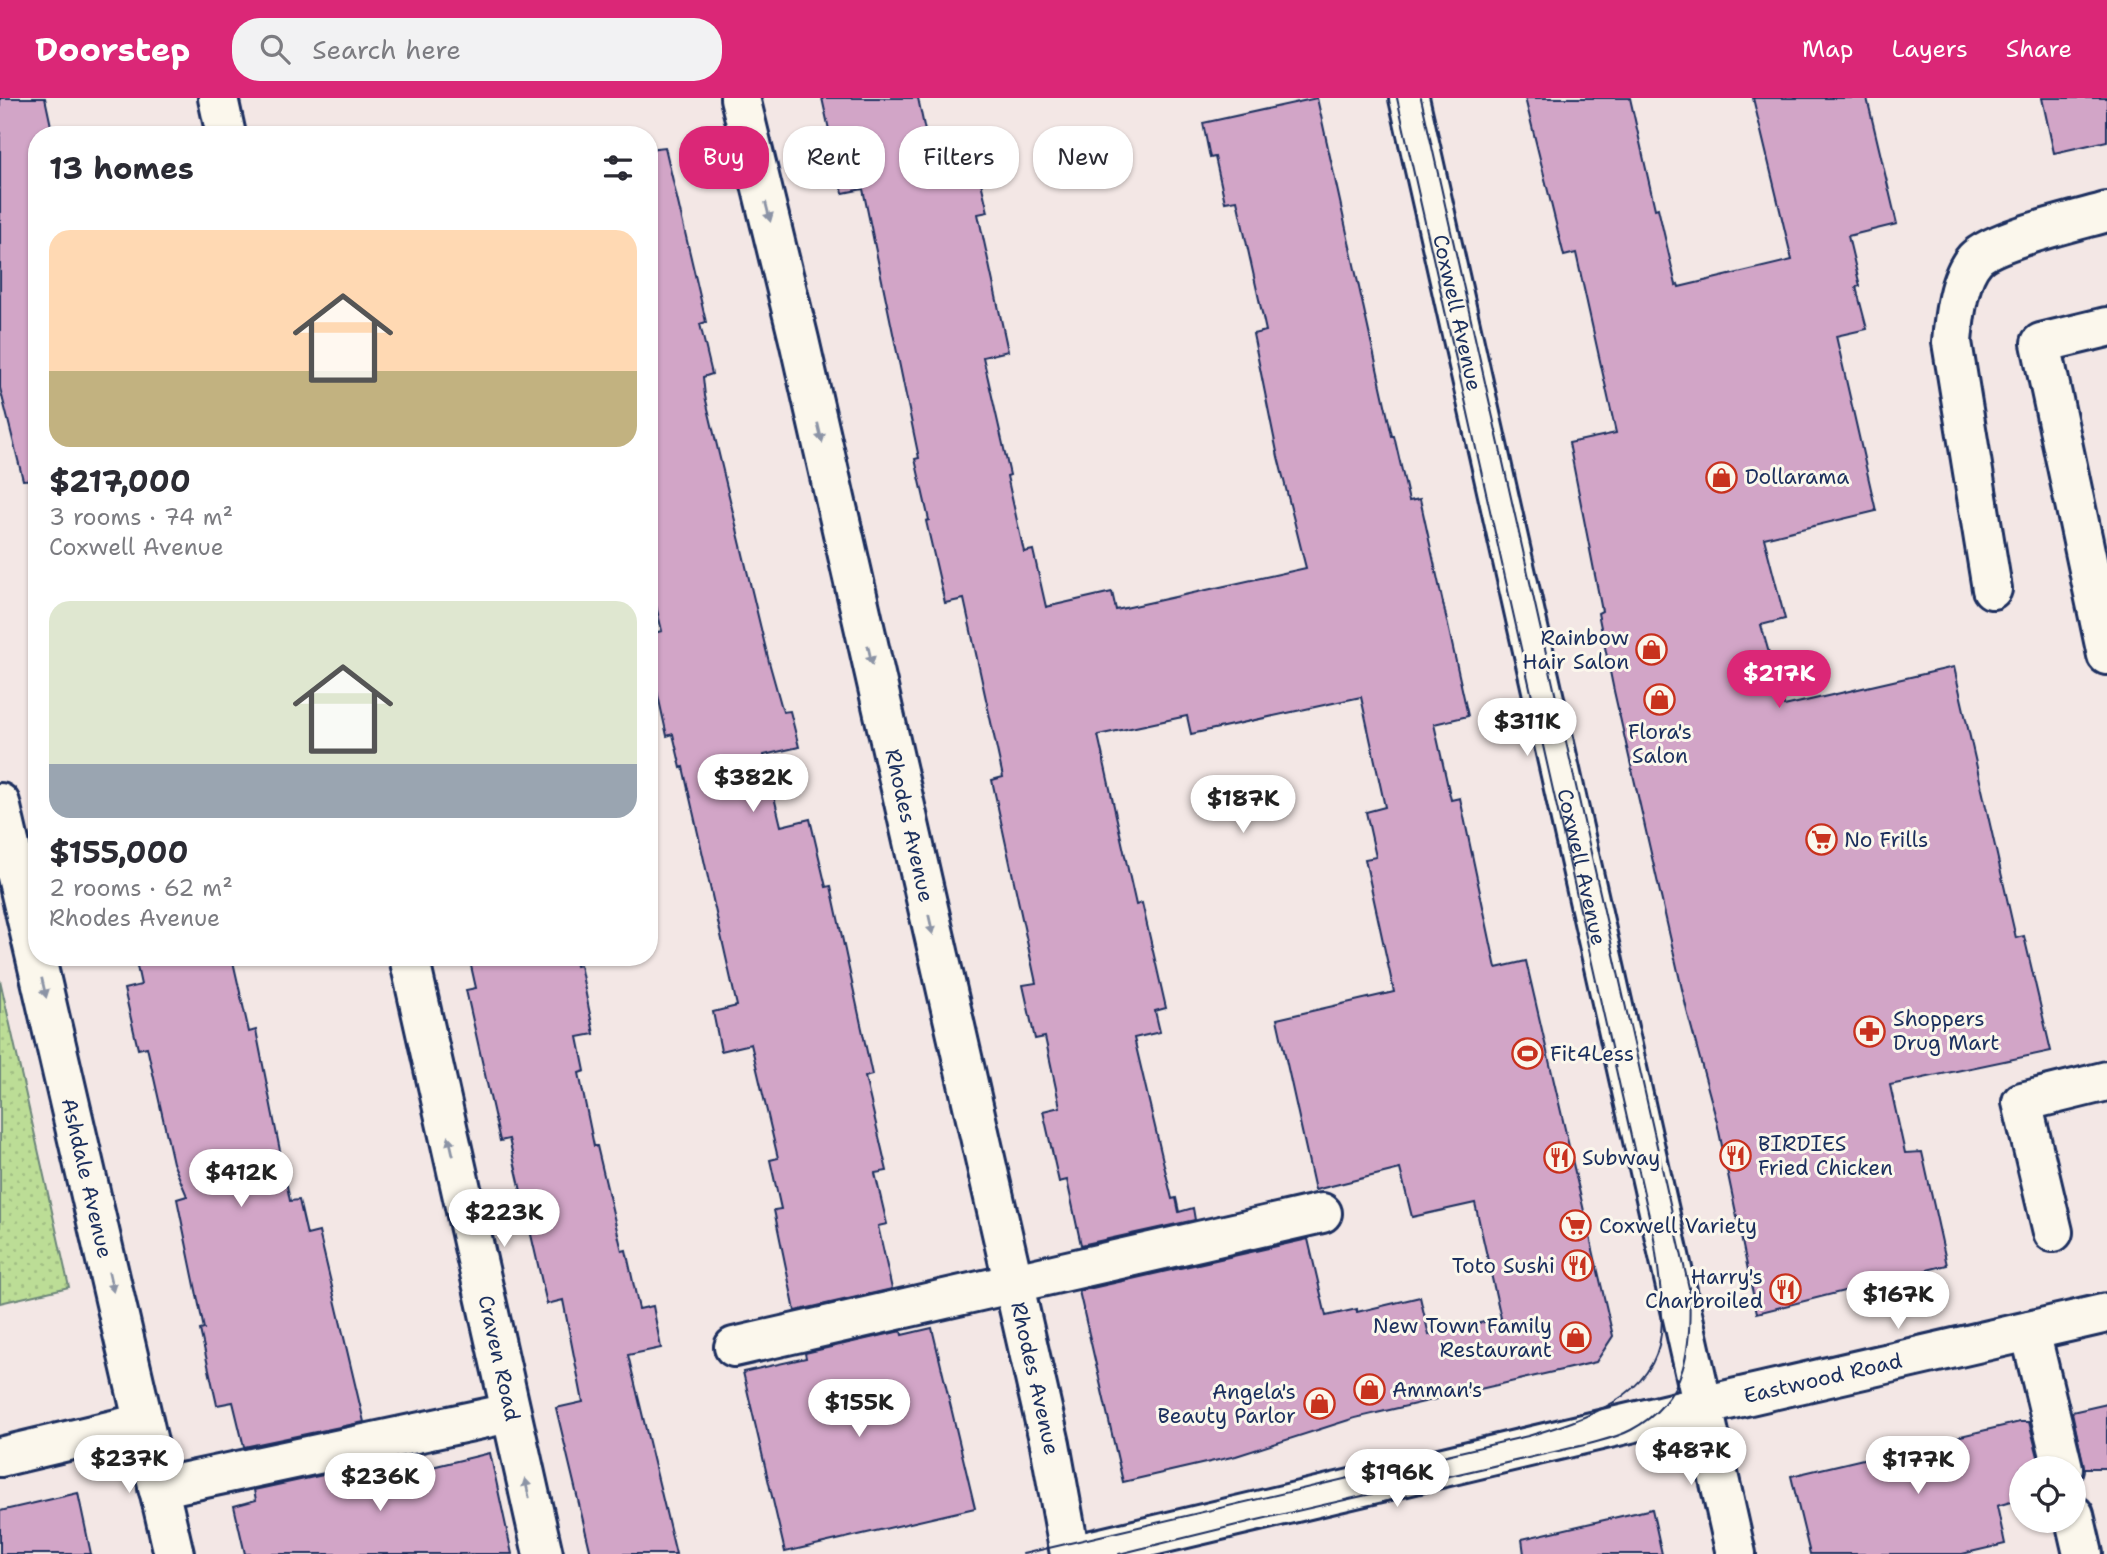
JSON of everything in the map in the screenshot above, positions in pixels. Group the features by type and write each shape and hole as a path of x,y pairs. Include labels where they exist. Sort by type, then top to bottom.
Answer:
{"street":[{"path":"218,98 224,126"},
{"name":"Rhodes Avenue","path":"740,98 802,354 1055,1468 1070,1554"},
{"name":"Coxwell Avenue","path":"1409,98 1736,1554"},
{"path":"1992,589 1952,342 1954,312 1974,260 1990,247 2107,212"},
{"path":"2107,327 2041,342 2107,655"},
{"name":"Ashdale Avenue","path":"0,803 28,924"},
{"name":"Ashdale Avenue","path":"38,966 174,1554"},
{"name":"Craven Road","path":"411,966 543,1554"},
{"path":"2053,1232 2022,1102 2107,1081"},
{"path":"734,1347 1322,1213"},
{"name":"Eastwood Road","path":"1076,1554 2107,1313"},
{"path":"2030,1331 2060,1456"},
{"path":"158,1488 510,1413"},
{"path":"0,1457 143,1423"},
{"path":"2078,1533 2083,1554"}],"green space":[{"path":"0,980 69,1287 0,1303"}],"building":[{"path":"0,98 45,98 51,126 28,126 28,480 23,480 0,388"},
{"path":"822,98 918,98 924,126 899,126 899,189 983,189 988,212 978,214 1008,351 983,357 1010,475 1007,476 1024,552 1033,550 1046,607 1112,592 1116,610 1306,568 1278,457 1253,334 1266,331 1237,200 1225,202 1215,157 1210,158 1203,123 1317,98 1392,436 1409,501 1420,499 1468,716 1434,724 1451,800 1460,798 1496,968 1526,961 1613,1336 1596,1362 1355,1418 1236,1456 1123,1482 1079,1291 1308,1239 1326,1316 1357,1309 1357,1312 1420,1297 1429,1335 1501,1318 1475,1203 1412,1217 1400,1169 1315,1190 1277,1019 1394,992 1365,859 1376,857 1366,812 1385,807 1361,697 1191,734 1187,716 1098,735 1136,905 1142,903 1166,1008 1155,1011 1160,1032 1134,1038 1172,1199 1176,1198 1179,1212 1193,1208 1195,1220 1081,1245 1067,1180 1059,1182 1043,1111 1060,1107 1045,1037 1035,1039 1023,985 1036,983 992,780 1003,777 964,599 945,603 926,521 929,520 915,459 919,458 863,189 885,189 885,126 828,126"},
{"path":"1525,98 1630,98 1655,209 1658,208 1676,285 1679,287 1792,260 1753,98 1867,98 1897,224 1848,236 1860,286 1856,287 1867,329 1836,336 1876,511 1764,538 1785,619 1761,625 1784,706 1954,667 2016,938 2024,936 2051,1051 1890,1085 1905,1153 1922,1152 1947,1265 1757,1313 1717,1122 1687,1011 1614,691 1598,613 1602,611 1569,443 1616,433 1576,253 1564,256"},
{"path":"2042,98 2107,98 2107,141 2054,153"},
{"path":"665,147 706,322 700,324 712,374 703,377 705,396 769,662 783,712 790,711 799,747 764,755 781,826 810,819 826,887 831,886 872,1075 865,1077 887,1171 875,1173 887,1224 878,1226 892,1289 795,1311 774,1210 781,1209 770,1160 778,1158 751,1044 721,1051 713,1012 737,1006 683,767 681,768 673,734 667,736 658,696 658,632 662,631 658,614 658,148"},
{"path":"842,189 863,189 843,193"},
{"path":"137,966 234,966 249,1032 256,1030 290,1201 299,1200 307,1235 319,1232 364,1422 244,1447 233,1402 217,1405 200,1330 204,1329 177,1199 187,1196 173,1163 147,1047 138,1049 124,989 141,985"},
{"path":"471,966 580,966 594,1034 578,1037 585,1071 579,1073 594,1146 597,1146 622,1251 626,1250 639,1309 653,1306 661,1348 628,1355 676,1554 591,1554 556,1408 583,1402 563,1300 547,1304 509,1139 500,1141 466,990 476,988"},
{"path":"932,1328 975,1508 785,1552 743,1372 806,1358 805,1353 901,1331 902,1335"},
{"path":"2107,1404 2107,1468 2086,1468 2086,1456 2081,1456 2072,1412"},
{"path":"2020,1422 2029,1422 2038,1456 2009,1456 2009,1502 1997,1506 2005,1544 1962,1554 1810,1554 1791,1476"},
{"path":"490,1453 512,1554 245,1554 234,1506 256,1500 254,1490 374,1464 378,1480"},
{"path":"78,1493 91,1554 0,1554 0,1511"},
{"path":"1652,1509 1662,1554 1524,1554 1522,1539"}],"tram line":[{"path":"1023,1554 1549,1430 1592,1414 1630,1391 1645,1375 1655,1356 1661,1334 1662,1310 1654,1238 1397,98"},
{"path":"1119,1554 1621,1435 1650,1418 1665,1403 1675,1387 1687,1350 1689,1288 1421,98"}],"place":[{"name":"Dollarama","path":"1722,477"},
{"name":"Rainbow Hair Salon","path":"1652,650"},
{"name":"Flora's Salon","path":"1660,700"},
{"name":"No Frills","path":"1821,840"},
{"name":"Shoppers Drug Mart","path":"1870,1031"},
{"name":"Fit4Less","path":"1527,1054"},
{"name":"BIRDIES Fried Chicken","path":"1735,1156"},
{"name":"Subway","path":"1559,1158"},
{"name":"Coxwell Variety","path":"1576,1226"},
{"name":"Toto Sushi","path":"1578,1266"},
{"name":"Harry's Charbroiled","path":"1786,1289"},
{"name":"New Town Family Restaurant","path":"1575,1338"},
{"name":"Amman's","path":"1369,1390"},
{"name":"Angela's Beauty Parlor","path":"1319,1404"}]}
